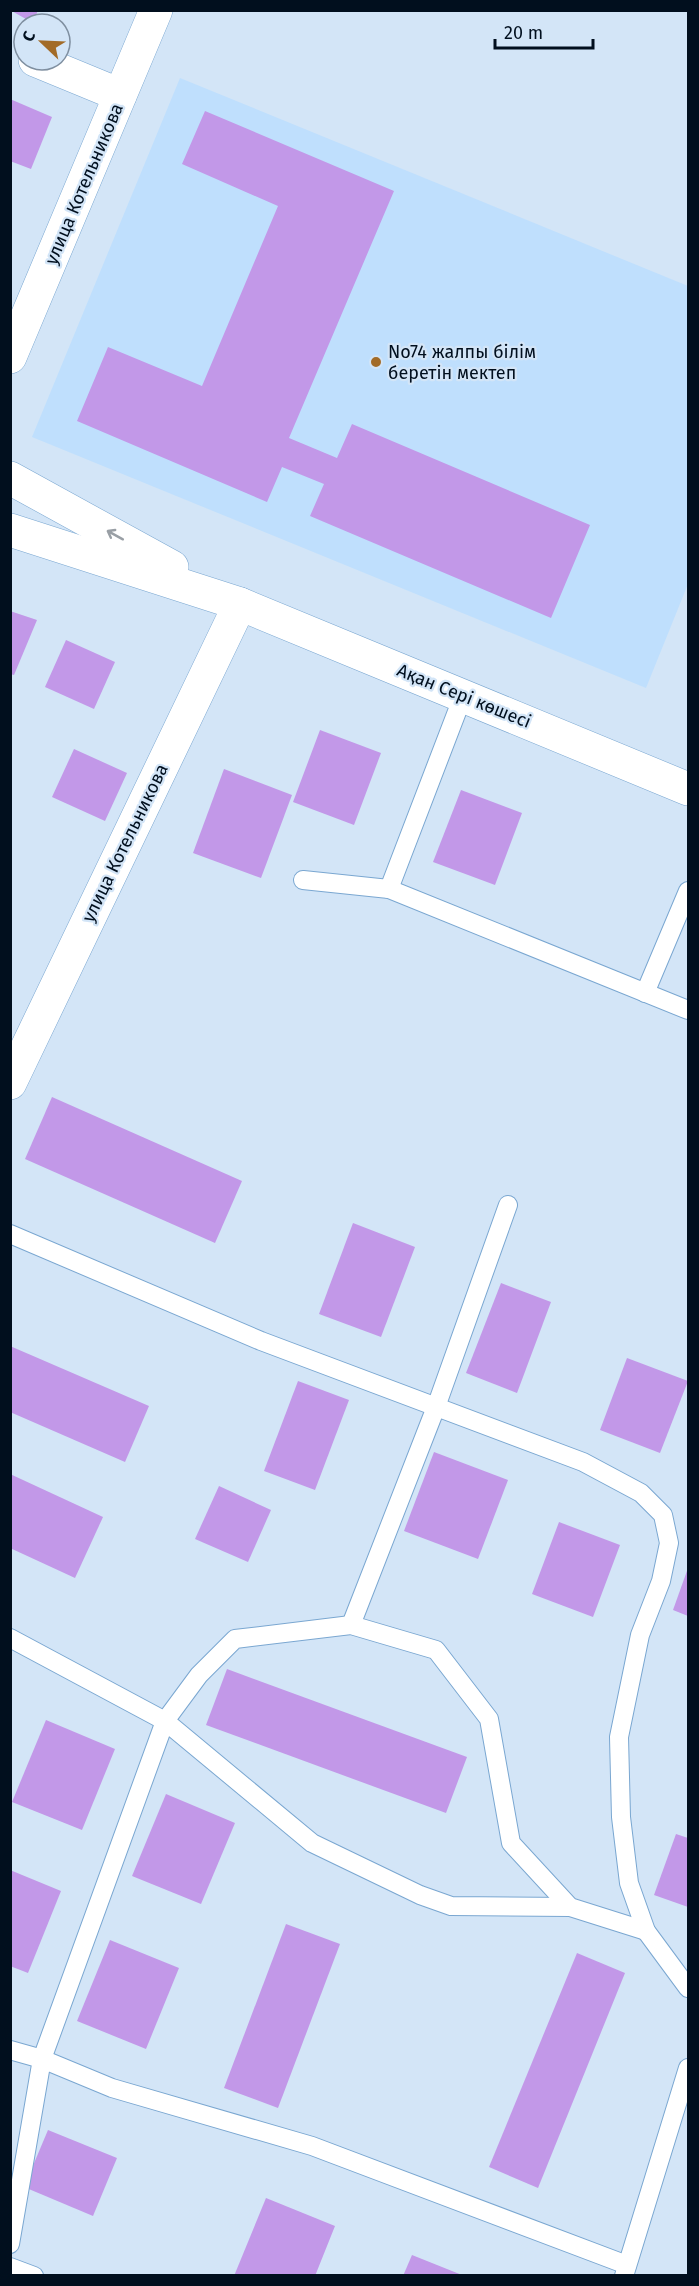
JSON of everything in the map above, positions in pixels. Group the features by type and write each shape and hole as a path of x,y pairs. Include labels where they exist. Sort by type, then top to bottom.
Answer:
{"street":[{"name":"улица Котельникова","path":"10,357 156,10"},
{"path":"64,72 120,95"},
{"name":"Ақан Сері көшесі","path":"10,478 240,604"},
{"name":"Ақан Сері көшесі","path":"10,530 240,604 688,789"},
{"name":"улица Котельникова","path":"10,1083 240,604"}],"lane":[{"path":"389,889 463,696"},
{"path":"303,880 389,889 688,1010"},
{"path":"645,993 688,891"},
{"path":"351,1625 436,1407 508,1205"},
{"path":"10,1234 261,1341 583,1462 641,1493 663,1515 669,1543 661,1581 640,1635 619,1737 621,1817 628,1883 646,1931 688,1988"},
{"path":"10,2244 42,2059 165,1721 199,1675 235,1639 351,1625 436,1650 489,1719 511,1843 570,1907"},
{"path":"10,1638 165,1721 312,1844 420,1895 451,1906 570,1907 646,1931"},
{"path":"10,2050 42,2059 112,2088 312,2146 625,2270 688,2068"},
{"path":"10,2267 34,2276"}],"shaded area":[{"name":"No74 жалпы білім беретін мектеп","path":"180,78 688,286 688,584 646,688 32,437"}],"building":[{"path":"10,10 38,10 37,12"},
{"path":"10,99 52,117 31,169 10,161"},
{"path":"205,111 394,191 289,438 337,458 352,424 590,525 551,618 310,516 324,484 282,467 267,502 77,421 108,347 202,386 278,206 182,164"},
{"path":"10,611 37,620 14,675 10,674"},
{"path":"66,640 115,662 94,709 45,687"},
{"path":"320,730 381,753 354,825 293,802"},
{"path":"74,749 127,773 105,821 52,797"},
{"path":"224,769 292,795 261,878 193,853"},
{"path":"461,790 522,813 495,885 433,862"},
{"path":"52,1097 242,1181 215,1243 25,1159"},
{"path":"353,1223 415,1247 381,1337 319,1314"},
{"path":"501,1283 551,1302 517,1393 466,1373"},
{"path":"10,1346 149,1406 125,1462 10,1412"},
{"path":"627,1358 688,1381 660,1453 600,1430"},
{"path":"298,1381 349,1400 315,1490 264,1471"},
{"path":"434,1452 508,1480 478,1559 404,1531"},
{"path":"10,1474 103,1517 75,1578 10,1548"},
{"path":"219,1486 271,1510 248,1562 195,1539"},
{"path":"559,1522 620,1545 593,1617 532,1594"},
{"path":"688,1568 688,1616 673,1610"},
{"path":"227,1669 467,1757 446,1813 206,1725"},
{"path":"46,1720 115,1749 82,1830 12,1802"},
{"path":"166,1794 235,1823 201,1904 132,1876"},
{"path":"676,1834 688,1838 688,1907 654,1895"},
{"path":"10,1870 61,1891 28,1973 10,1966"},
{"path":"286,1924 340,1944 278,2108 224,2088"},
{"path":"110,1940 179,1968 146,2049 77,2021"},
{"path":"577,1953 625,1973 538,2188 489,2167"},
{"path":"48,2130 117,2158 93,2216 24,2187"},
{"path":"266,2198 335,2226 315,2276 234,2276"},
{"path":"412,2255 462,2275 462,2276 403,2276"}],"place":[{"name":"No74 жалпы білім беретін мектеп","path":"376,362"}]}
